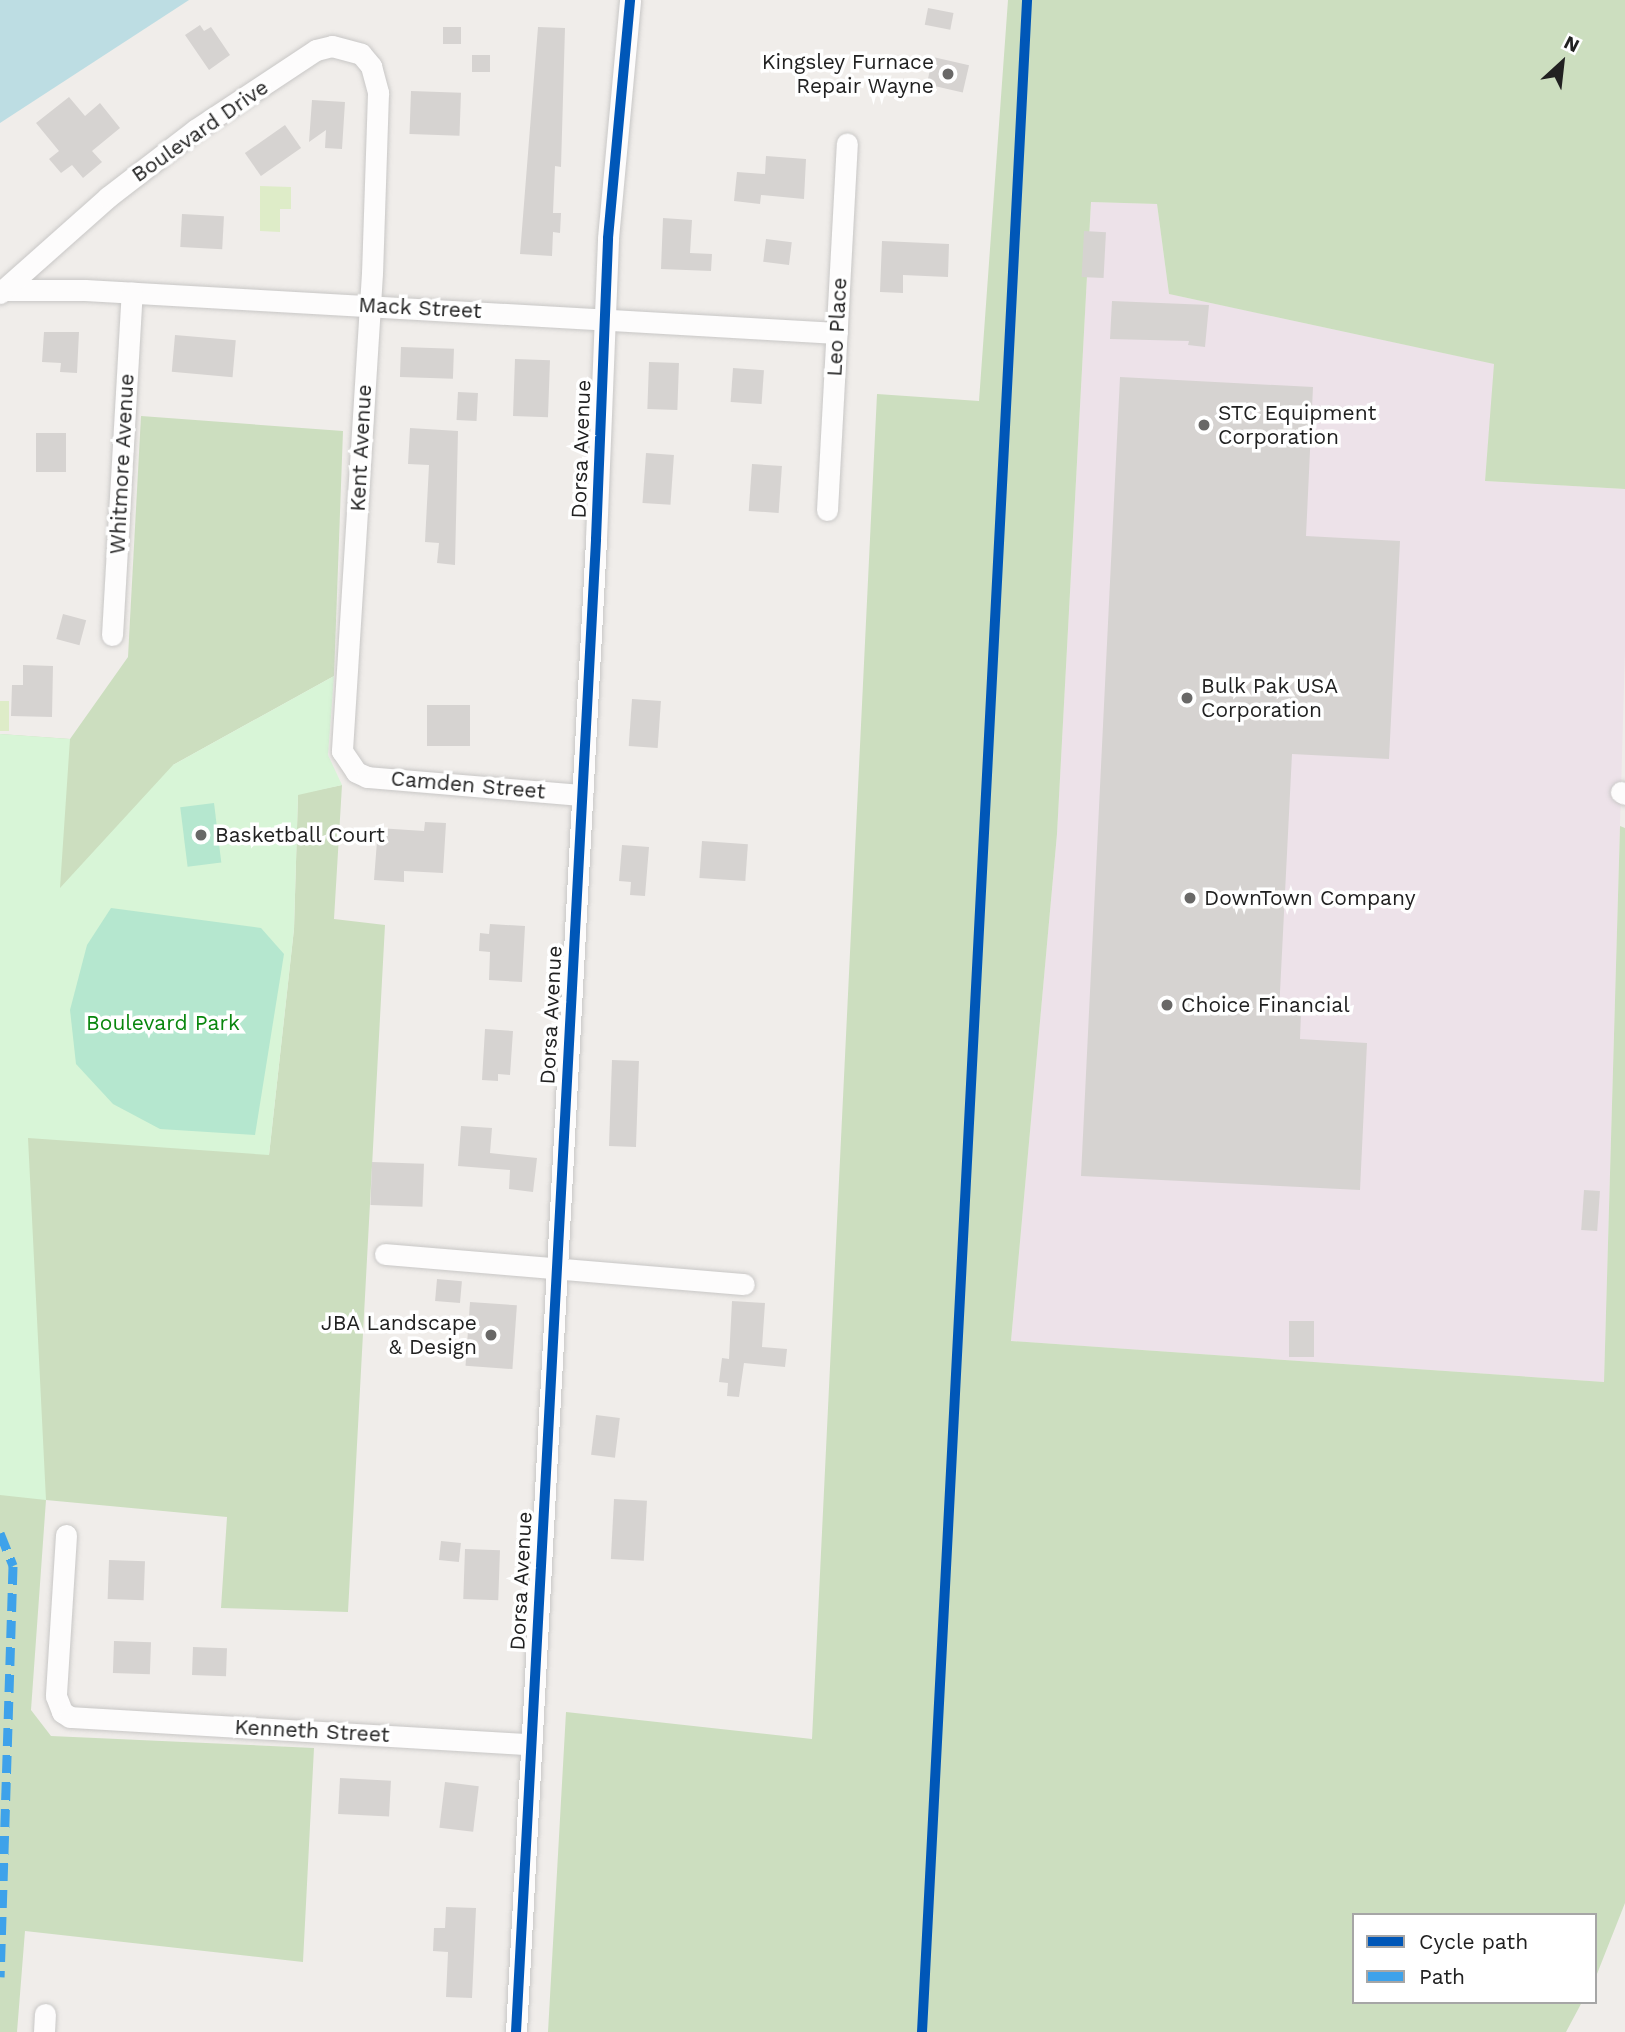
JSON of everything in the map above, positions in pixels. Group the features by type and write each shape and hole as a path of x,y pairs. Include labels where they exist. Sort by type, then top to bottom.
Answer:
{"street":[{"name":"Dorsa Avenue","path":"516,2032 558,1267 604,319 630,0"},
{"name":"Boulevard Drive","path":"1,291 157,159 316,50 332,46 361,54 377,81 377,119"},
{"name":"Kent Avenue","path":"356,772 342,751 370,306 377,119"},
{"name":"Leo Place","path":"827,510 848,144"},
{"name":"Mack Street","path":"1,291 132,293 837,333"},
{"name":"Whitmore Avenue","path":"112,635 132,293"},
{"name":"Camden Street","path":"356,772 582,795"},
{"path":"385,1254 744,1284"},
{"name":"Kenneth Street","path":"66,1535 56,1696 62,1712 93,1718 531,1744"}],"shaded area":[{"path":"1091,202 1157,204 1169,294 1495,364 1485,481 1625,489 1625,651 1604,1382 1011,1341 1057,834"}],"green space":[{"path":"1008,0 1625,0 1625,489 1485,481 1494,364 1169,294 1157,204 1091,202 1057,834 1011,1341 1604,1382 1620,826 1625,828 1625,1903 1597,1974 1597,1913 1352,1913 1352,2004 1581,2004 1566,2032 548,2032 566,1712 812,1739 877,394 979,401"},
{"path":"260,186 291,187 291,209 280,209 280,232 260,231"},
{"path":"141,416 343,431 334,676 173,765 269,1155 294,929 298,794 342,785 334,919 385,925 348,1612 221,1608 227,1517 46,1500 31,1710 51,1736 314,1748 303,1962 25,1931 17,2032 0,2032 0,734 70,739 128,657"},
{"name":"Boulevard Park","path":"334,676 328,755 342,785 298,795 294,929 269,1155 28,1138 46,1500 0,1495 0,734 70,739 60,888 173,765"},
{"path":"0,701 9,701 9,731 0,731"},
{"name":"Basketball Court","path":"214,803 221,863 188,867 180,807"},
{"path":"111,908 261,928 284,954 255,1135 160,1129 113,1104 76,1064 70,1010 87,945"}],"water":[{"path":"0,0 189,0 0,123"}],"building":[{"path":"928,8 954,13 950,30 925,25"},
{"path":"200,25 204,31 211,27 230,55 209,70 185,35"},
{"path":"443,27 461,27 461,44 443,44"},
{"path":"538,27 565,28 561,167 555,166 553,213 561,213 560,233 553,232 552,256 520,254"},
{"path":"472,55 490,55 490,72 472,72"},
{"name":"Kingsley Furnace Repair Wayne","path":"933,57 969,65 963,93 927,84"},
{"path":"411,91 461,93 459,136 409,134"},
{"path":"69,97 85,116 100,103 120,128 92,151 102,162 83,178 72,165 61,173 49,159 59,151 36,123"},
{"path":"312,100 345,102 342,149 325,148 326,130 309,142"},
{"path":"285,125 301,148 261,176 245,153"},
{"path":"766,156 806,159 804,199 761,195 760,204 734,201 737,172 765,174"},
{"path":"182,214 224,216 222,249 180,247"},
{"path":"663,218 692,220 690,253 712,254 711,271 661,269"},
{"path":"1084,231 1106,232 1104,278 1082,277"},
{"path":"766,239 792,242 789,265 763,262"},
{"path":"882,241 949,244 948,277 903,275 903,293 880,292"},
{"path":"1112,301 1209,305 1205,347 1188,345 1189,341 1110,339"},
{"path":"44,332 79,332 77,373 60,372 61,363 42,362"},
{"path":"175,335 236,340 233,377 172,372"},
{"path":"401,347 454,349 453,379 400,377"},
{"path":"515,359 550,360 548,417 513,416"},
{"path":"649,362 679,363 677,410 647,409"},
{"path":"733,368 764,370 762,404 731,402"},
{"name":"DownTown Company","path":"1120,377 1313,387 1306,536 1400,541 1389,759 1292,754 1279,1012 1301,1013 1300,1039 1367,1043 1360,1190 1081,1176"},
{"path":"458,392 478,393 477,421 457,420"},
{"path":"410,428 458,431 455,565 437,563 439,543 425,542 429,465 408,464"},
{"path":"36,433 66,433 66,472 36,472"},
{"path":"646,453 674,455 670,505 643,503"},
{"path":"752,464 782,466 779,513 749,511"},
{"path":"63,614 86,620 79,645 56,639"},
{"path":"23,665 53,666 52,717 11,716 12,685 23,685"},
{"path":"632,699 661,701 658,748 629,746"},
{"path":"427,705 470,705 470,746 427,746"},
{"path":"425,822 446,823 443,873 404,871 404,882 374,880 378,828 424,831"},
{"path":"702,841 748,844 745,881 699,878"},
{"path":"622,845 649,847 645,896 630,895 631,882 619,881"},
{"path":"490,924 525,926 522,982 489,980 490,952 479,951 480,933 489,934"},
{"path":"485,1029 513,1031 510,1075 498,1074 498,1081 482,1080"},
{"path":"612,1060 639,1061 636,1147 609,1146"},
{"path":"461,1126 492,1128 490,1153 537,1158 533,1192 509,1189 510,1170 458,1166"},
{"path":"372,1162 424,1164 422,1207 370,1205"},
{"path":"1584,1190 1600,1191 1597,1231 1581,1230"},
{"path":"437,1279 462,1281 460,1303 435,1301"},
{"path":"732,1301 765,1303 762,1347 787,1349 785,1367 744,1363 739,1397 727,1396 728,1383 719,1382 722,1358 729,1359"},
{"name":"JBA Landscape & Design","path":"470,1302 517,1305 512,1369 466,1366"},
{"path":"1289,1321 1314,1321 1314,1357 1289,1357"},
{"path":"596,1415 620,1418 615,1458 591,1455"},
{"path":"614,1499 647,1501 644,1561 611,1559"},
{"path":"441,1541 461,1543 459,1562 439,1560"},
{"path":"465,1549 500,1550 498,1600 463,1599"},
{"path":"109,1560 145,1561 144,1600 108,1599"},
{"path":"114,1641 151,1642 150,1674 113,1673"},
{"path":"193,1647 227,1648 226,1676 192,1675"},
{"path":"340,1778 391,1781 389,1817 338,1814"},
{"path":"445,1782 479,1786 473,1832 439,1828"},
{"path":"446,1907 476,1908 472,1998 446,1997 448,1952 433,1951 434,1928 445,1928"}],"marked path":[{"path":"0,1533 13,1566 0,1977"}],"cycle path":[{"path":"516,2032 596,539 608,238 630,0"},
{"path":"922,2032 1027,0"}],"place":[{"name":"Kingsley Furnace Repair Wayne","path":"948,74"},
{"name":"STC Equipment Corporation","path":"1204,425"},
{"name":"Bulk Pak USA Corporation","path":"1187,698"},
{"name":"Basketball Court","path":"201,835"},
{"name":"DownTown Company","path":"1190,898"},
{"name":"Choice Financial","path":"1167,1005"},
{"name":"JBA Landscape & Design","path":"491,1335"}]}
